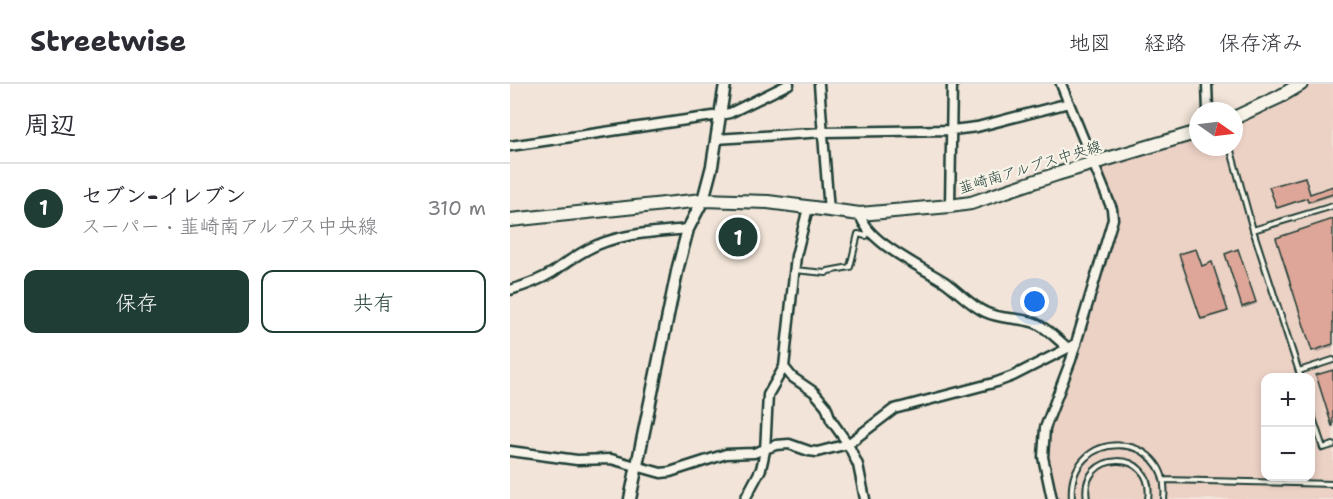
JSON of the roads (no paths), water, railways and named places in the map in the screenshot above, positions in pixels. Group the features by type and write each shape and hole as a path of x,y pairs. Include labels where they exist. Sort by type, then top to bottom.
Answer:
{"main road":[{"path":"1243,114 1301,84"},
{"name":"韮崎南アルプス中央線","path":"510,220 703,201 749,201 860,214 950,206 971,202 1093,162 1189,135"}],"street":[{"path":"630,499 688,229 703,201 725,84"},
{"path":"510,146 720,116 789,84"},
{"path":"819,84 829,211"},
{"path":"950,206 952,84"},
{"path":"1052,499 1043,458 1045,428 1113,219 1112,209 1061,84"},
{"path":"1207,84 1208,102"},
{"path":"716,140 824,132 952,130 977,127 1069,103"},
{"path":"746,499 762,469 768,395 784,367 794,270 808,208"},
{"path":"860,214 861,221 885,245 946,284 975,307 989,314 1037,323 1072,346"},
{"path":"510,291 550,273 587,250 618,238 688,229"},
{"path":"510,451 577,460 610,459 661,473 726,453 754,453 765,451 776,445 789,444 817,452 848,444 894,409 997,382 1072,346"},
{"path":"784,367 792,377 821,399 858,465 865,499"}],"lane":[{"path":"1233,156 1299,371 1333,360"},
{"path":"1254,230 1333,206"},
{"path":"794,270 826,273 850,267 858,234 866,236 868,229"},
{"path":"1315,422 1323,448 1333,445"},
{"path":"1071,499 1071,487 1078,466 1094,451 1104,446 1126,445 1136,448 1154,461 1164,480 1164,499"},
{"path":"1087,499 1087,487 1093,472 1099,466 1114,460 1131,463 1143,473 1149,488 1148,499"},
{"path":"1164,480 1333,484"}],"place":[{"name":"セブン-イレブン","path":"738,237"}]}
